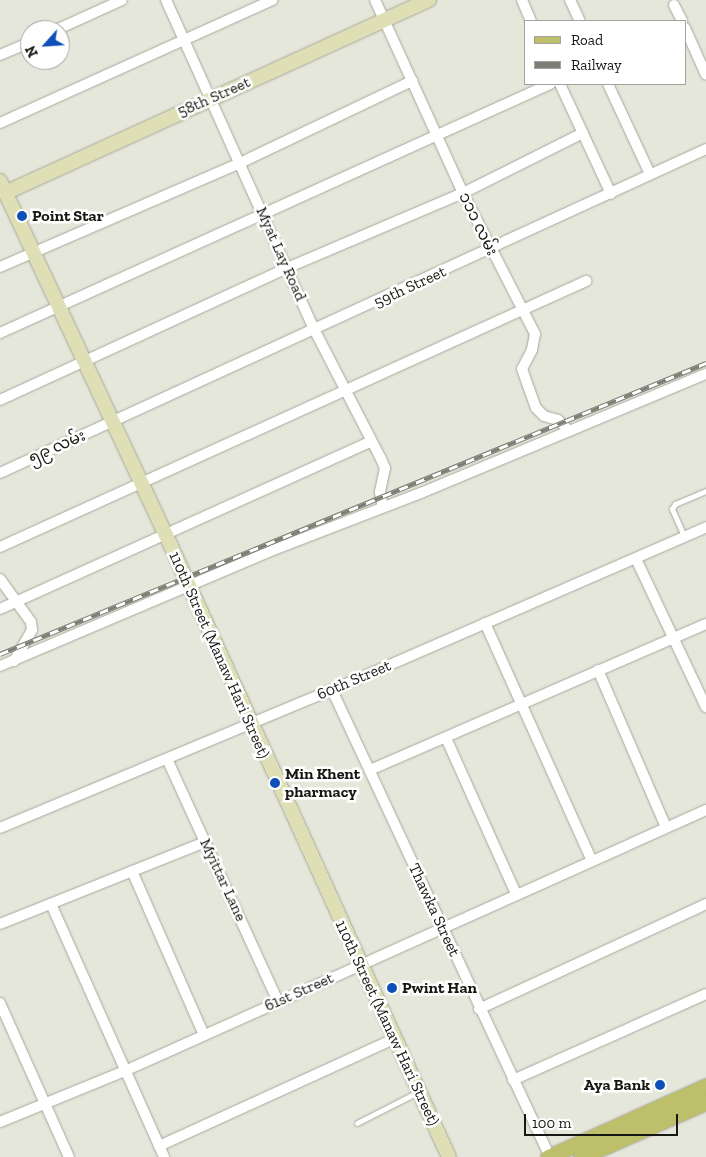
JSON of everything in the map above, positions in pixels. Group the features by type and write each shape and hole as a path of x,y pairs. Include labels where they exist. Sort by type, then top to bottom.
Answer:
{"main road":[{"name":"58th Street","path":"2,189 212,98 429,0"},
{"name":"110th Street (Manaw Hari Street)","path":"2,189 83,363 114,422 449,1157"},
{"path":"549,1157 706,1086"},
{"path":"581,1157 706,1102"}],"street":[{"path":"70,24 122,0"},
{"name":"Myat Lay Road","path":"166,0 212,98 315,331 370,442 385,468 380,492 383,508"},
{"path":"0,123 185,42 273,0"},
{"name":"၁၁၁ လမ်း","path":"375,0 463,192 535,334 535,342 522,374 540,413 558,420 569,431"},
{"path":"522,0 531,20"},
{"path":"570,0 580,20"},
{"path":"674,5 682,20"},
{"path":"686,30 702,55 706,76"},
{"path":"0,55 20,46"},
{"path":"0,267 240,163 412,82"},
{"path":"0,333 548,85"},
{"path":"560,85 611,194"},
{"path":"608,85 650,174"},
{"path":"0,400 288,268 463,192 583,133"},
{"name":"59th Street","path":"114,422 315,331 706,149"},
{"path":"0,547 522,308 586,281"},
{"path":"0,666 706,374"},
{"name":"၅၉ လမ်း","path":"0,473 114,422"},
{"path":"0,609 370,442"},
{"name":"60th Street","path":"1,825 167,759 332,690 706,527"},
{"path":"636,559 706,707"},
{"path":"0,579 14,602 28,615 32,630 14,661"},
{"path":"485,623 591,859"},
{"path":"370,770 706,624"},
{"path":"598,670 666,827"},
{"name":"Thawka Street","path":"332,690 549,1157"},
{"path":"446,738 516,894"},
{"name":"Myittar Lane","path":"167,759 278,1001"},
{"name":"61st Street","path":"0,1122 127,1070 360,964 442,929 591,859 706,810"},
{"path":"0,924 205,842"},
{"path":"132,871 204,1035"},
{"path":"51,904 127,1070 164,1157"},
{"path":"479,1009 706,904"},
{"path":"513,1080 706,994"},
{"path":"0,1003 69,1157"},
{"path":"160,1146 394,1039"}],"lane":[{"path":"684,536 672,509 675,504 706,491"},
{"path":"357,1123 419,1091"}],"railway":[{"path":"0,654 706,363"}],"place":[{"name":"Point Star","path":"22,216"},
{"name":"Min Khent pharmacy","path":"275,783"},
{"name":"Pwint Han","path":"392,988"},
{"name":"Aya Bank","path":"660,1085"}]}
